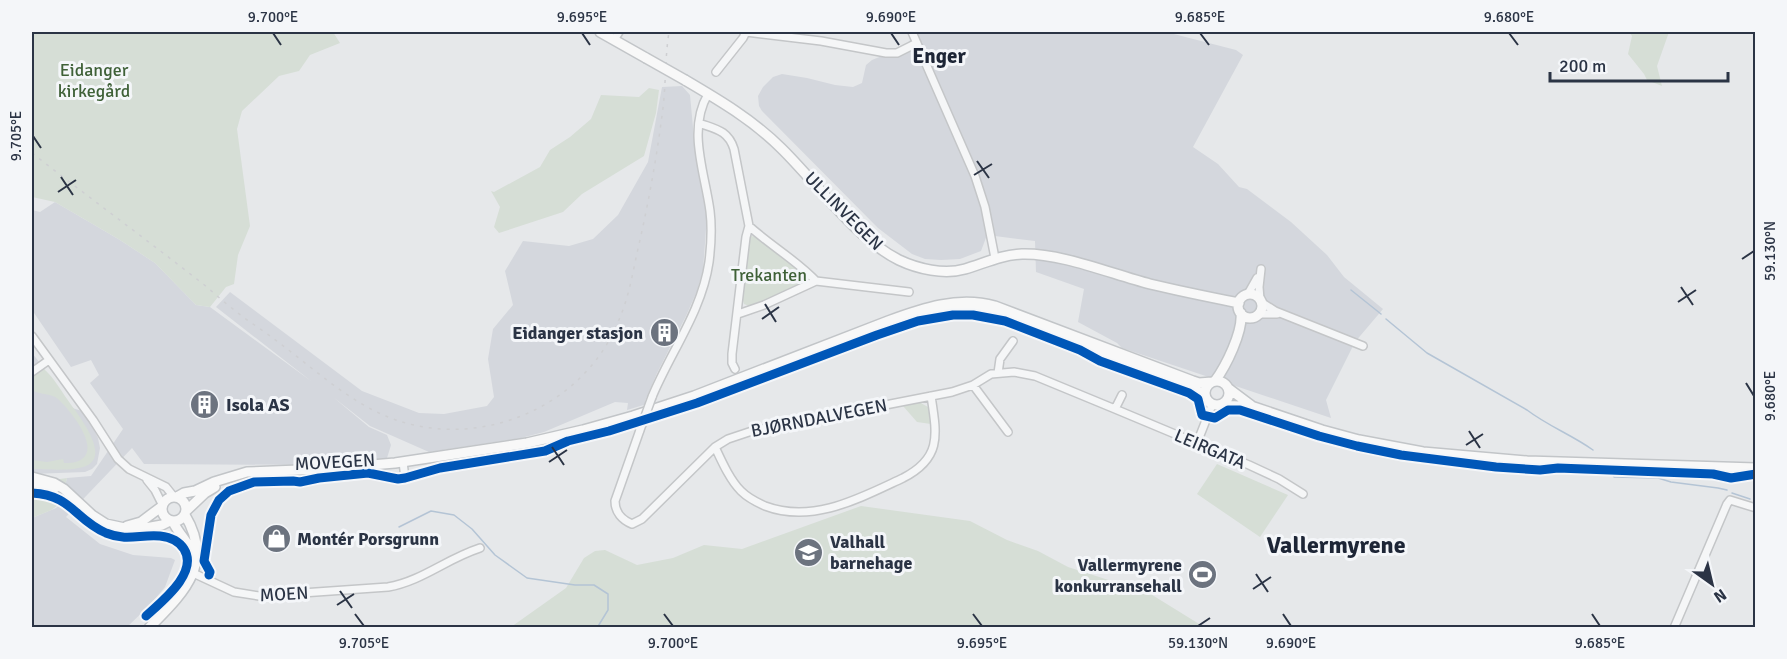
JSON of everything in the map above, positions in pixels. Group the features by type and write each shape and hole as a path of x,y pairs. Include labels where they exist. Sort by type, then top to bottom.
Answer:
{"main road":[{"path":"600,32 616,36"},
{"name":"ULLINVEGEN","path":"616,36 646,58 747,119 768,136 865,236 894,257 916,267 942,270 964,269 995,258 1024,254 1054,257 1240,308 1246,317 1255,316"},
{"path":"1248,294 1254,295 1260,300 1262,309 1245,328 1235,353 1229,369 1228,398 1213,403 1205,389 1213,382 1227,360 1239,328 1242,297 1248,294"},
{"path":"986,307 1067,332 1199,383 1221,382 1254,407"},
{"path":"986,307 1188,386 1213,403 1254,407 1349,438 1424,452 1527,460 1755,468"},
{"name":"MOVEGEN","path":"176,497 247,472 324,470 403,462 526,443 618,420 724,385 870,328 949,311 986,307"},
{"path":"32,477 54,483 73,496 99,520 128,530 180,520 185,513"},
{"name":"MOVEGEN","path":"185,513 205,493 226,478"},
{"path":"32,486 45,486 73,496"},
{"path":"122,527 141,522 162,506 167,499 176,497 183,501 194,536 195,566 187,586 148,627"},
{"path":"162,506 164,517 171,521 190,545 195,557"}],"street":[{"path":"716,72 746,32 886,53 897,53 917,43"},
{"path":"820,42 823,32"},
{"path":"912,32 975,176 985,207 995,258"},
{"path":"708,94 702,104 699,123 721,131 730,139 749,226 732,354 735,369"},
{"name":"BJØRNDALVEGEN","path":"699,123 699,150 710,212 709,262 703,286 685,332 652,397 640,430 615,501 619,514 632,524 642,519 715,447 728,439 760,428 956,391 973,386 991,374 998,373"},
{"path":"749,226 816,281"},
{"path":"1248,294 1261,272 1260,300 1271,309 1363,346"},
{"path":"738,314 764,305 816,281 909,292"},
{"name":"ULLINVEGEN","path":"1255,316 1285,315"},
{"path":"32,336 93,420 118,459 129,469 166,487 176,497"},
{"path":"998,373 1000,359 1013,341"},
{"path":"32,372 49,360"},
{"name":"LEIRGATA","path":"998,373 1014,372 1035,376 1279,479 1303,494"},
{"path":"973,386 1008,432"},
{"path":"1115,409 1122,394"},
{"path":"715,447 736,484 752,500 784,512 834,508 903,478 926,463 934,448 936,436 931,396"},
{"path":"1197,443 1213,403"},
{"path":"403,462 405,478 440,468 535,453"},
{"path":"146,478 155,490 162,506"},
{"path":"1674,627 1723,511 1730,500 1755,508"},
{"name":"MOEN","path":"193,573 234,592 259,596 388,587 417,579 454,558 480,548"}],"shaded area":[{"path":"909,32 1166,32 1236,50 1243,55 1193,147 1218,164 1239,187 1247,189 1291,222 1327,255 1344,277 1383,309 1355,342 1326,400 1331,418 1122,348 1078,322 1084,289 1036,272 1035,241 987,235 981,251 960,259 925,259 912,254 878,228 759,106 758,96 763,87 773,77 782,74 835,85 853,87 862,83 866,65 872,60 906,46 910,40"},
{"path":"682,86 690,95 694,138 707,216 703,270 686,316 645,401 647,404 627,410 628,403 615,402 544,432 521,438 429,452 370,426 333,397 369,427 387,435 391,445 387,458 321,465 144,464 132,448 66,517 100,544 133,555 175,560 165,587 127,627 32,626 32,518 60,504 67,478 91,476 123,429 90,383 99,375 91,360 71,367 32,310 32,210 40,212 55,202 120,240 155,263 196,305 210,307 311,381 216,307 230,292 362,391 419,413 444,414 487,406 494,397 488,359 493,329 513,305 505,271 523,241 569,246 593,239 618,215 648,162 662,87"},
{"path":"32,353 69,407 82,411 92,426 100,448 97,464 92,469 85,472 32,474"}],"green space":[{"name":"Eidanger kirkegård","path":"32,32 333,32 340,43 310,55 299,71 279,76 242,111 237,129 250,226 238,255 234,284 226,287 210,307 196,305 155,263 120,240 55,202 32,197"},
{"path":"1629,32 1669,32 1657,66 1662,86 1647,80 1628,54 1632,36"},
{"path":"649,88 659,90 656,113 644,156 582,194 563,212 499,233 494,227 500,207 491,191 494,192 540,167 550,150 591,119 601,95 639,97"},
{"name":"Trekanten","path":"751,236 757,237 805,273 806,282 752,307 744,304 742,297"},
{"path":"44,369 57,384 89,432 95,451 94,459 88,465 68,469 32,469 32,460 47,462 63,459 64,463 73,463 82,459 87,453 85,437 69,411 55,397 32,390 32,377"},
{"path":"919,402 928,407 931,424 917,422 903,406"},
{"path":"1217,464 1288,495 1260,537 1197,494"},
{"path":"67,478 57,506 32,518 32,483"},
{"path":"861,506 970,521 1068,567 1149,593 1204,627 511,627 566,588 584,558 595,551 605,550 637,565 673,558 704,545 742,549"}],"waterway":[{"path":"1351,290 1381,314"},
{"path":"1386,319 1427,353 1593,450"},
{"path":"1613,475 1614,477 1658,478 1727,490"},
{"path":"1732,493 1750,499"},
{"path":"399,527 431,511 454,515 472,529 495,555 527,578 575,585 594,585 608,594 608,610 597,628"}],"railway":[{"path":"32,153 329,382 373,410 421,427 456,429 490,426 522,416 552,400 579,379 601,353 618,322 629,288 652,181 663,108 669,32"}],"cycle path":[{"path":"209,575 210,572 204,561 211,515 219,500 229,491 254,482 300,482 368,473 398,479 440,468 545,451 568,441 609,431 697,403 918,321 953,315 973,315 1005,321 1080,350 1100,361 1189,393 1198,399 1202,415 1215,418 1228,410 1240,410 1319,436 1401,455 1540,470 1558,468 1713,474 1731,478 1756,474"},
{"path":"32,493 56,498 95,527 114,536 163,537 174,540 182,546 187,558 183,577 169,595 146,616"}],"place":[{"name":"Eidanger stasjon","path":"664,333"},
{"name":"Isola AS","path":"205,405"},
{"name":"Montér Porsgrunn","path":"276,539"},
{"name":"Valhall barnehage","path":"809,552"},
{"name":"Vallermyrene konkurransehall","path":"1203,575"}],"district":[{"name":"Enger","path":"939,56"},
{"name":"Vallermyrene","path":"1336,545"}]}
